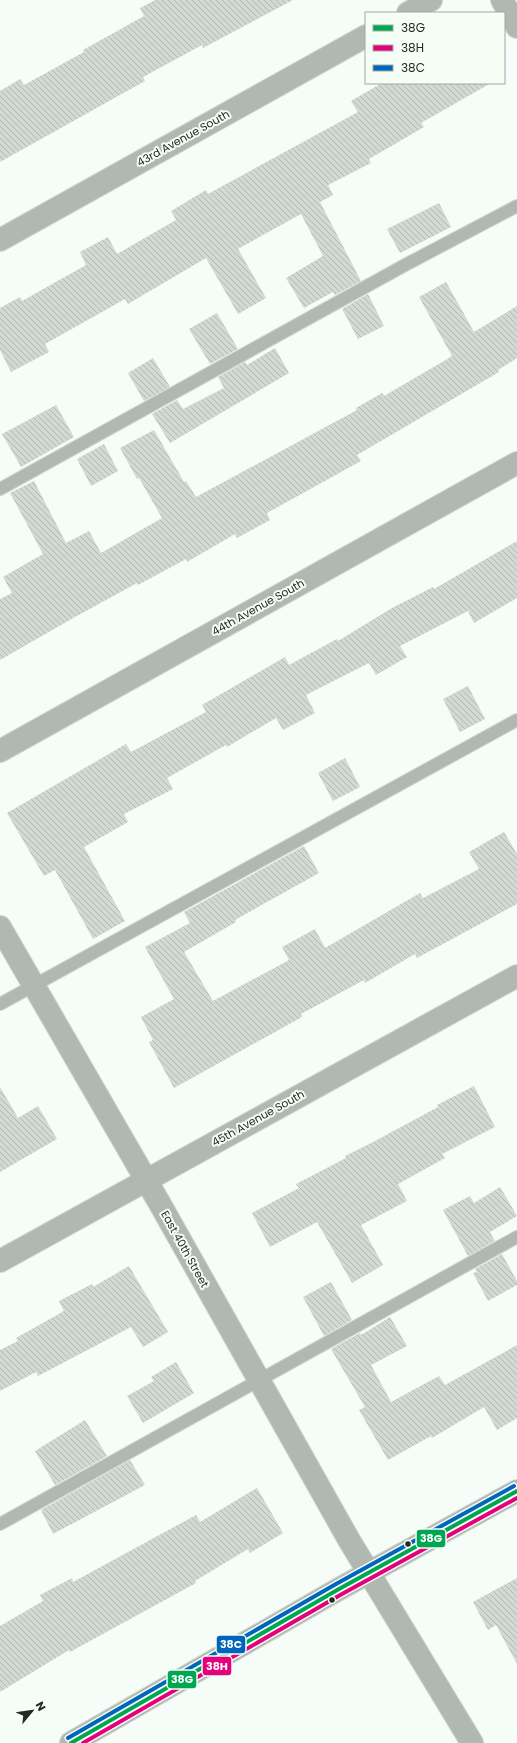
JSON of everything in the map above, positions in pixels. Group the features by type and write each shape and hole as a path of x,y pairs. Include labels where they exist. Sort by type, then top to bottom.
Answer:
{"street":[{"path":"410,12 431,0"},
{"path":"502,0 517,26"},
{"name":"43rd Avenue South","path":"0,240 365,37"},
{"name":"44th Avenue South","path":"0,751 517,463"},
{"name":"East 40th Street","path":"0,927 35,985 368,1573 472,1743"},
{"name":"45th Avenue South","path":"0,1261 517,976"},
{"path":"71,1743 368,1573 517,1491"}],"lane":[{"path":"0,489 405,265 517,206"},
{"path":"0,1004 517,720"},
{"path":"0,1524 259,1382 517,1237"}],"building":[{"path":"155,0 293,0 203,48 202,45 143,77 145,81 0,162 0,91 20,79 24,85 84,52 83,50 144,16 140,8"},
{"path":"380,84 489,84 421,123 424,127 369,159 371,163 328,185 333,195 320,202 361,281 335,295 333,292 304,308 286,278 323,256 301,214 238,249 266,298 238,314 206,258 128,304 125,299 45,344 49,352 11,372 0,350 0,308 20,297 22,301 86,265 80,252 108,237 117,254 176,220 171,211 206,190 208,194 358,112 351,101"},
{"path":"439,203 451,227 400,253 387,229"},
{"path":"446,282 474,332 517,306 517,358 498,370 499,372 357,455 361,461 267,513 270,520 237,538 235,534 187,562 186,559 138,585 137,583 0,660 0,599 12,593 3,577 43,554 10,493 34,481 66,543 89,531 101,553 162,518 139,478 137,479 120,448 154,430 184,482 186,481 196,497 357,410 356,408 382,393 384,396 452,356 419,297"},
{"path":"368,294 384,326 358,339 342,309"},
{"path":"217,313 238,349 210,364 189,329"},
{"path":"275,348 289,373 170,443 152,414 177,400 183,409 224,388 218,377 245,362 247,365"},
{"path":"153,358 170,387 144,401 128,373"},
{"path":"56,405 74,437 21,467 2,434"},
{"path":"104,444 118,471 91,486 77,459"},
{"path":"517,541 517,598 474,623 468,611 400,646 407,657 376,675 369,663 306,695 315,713 283,730 276,718 227,747 226,745 167,778 173,789 124,814 128,822 84,847 125,921 93,939 55,870 44,876 7,813 126,744 131,752 206,712 202,705 285,657 289,665 337,639 338,641 392,608 433,587 434,589"},
{"path":"468,686 485,719 460,732 443,699"},
{"path":"345,758 360,787 333,801 318,773"},
{"path":"504,832 517,854 517,904 417,958 415,954 365,983 364,980 301,1014 302,1017 174,1088 149,1042 153,1040 141,1017 174,999 145,947 190,923 184,912 304,846 319,873 235,920 236,922 184,952 213,1001 289,960 282,947 315,929 325,948 420,893 423,898 479,869 469,852"},
{"path":"474,1086 495,1127 442,1154 445,1158 398,1184 407,1201 361,1225 383,1265 352,1283 317,1222 270,1247 252,1213 299,1188 296,1184 346,1158 345,1156 438,1107 437,1105"},
{"path":"0,1087 18,1118 38,1106 57,1139 0,1172"},
{"path":"500,1187 517,1216 490,1232 495,1241 468,1256 443,1210 470,1196 474,1203"},
{"path":"502,1254 517,1281 517,1285 488,1301 473,1273 477,1272 475,1269"},
{"path":"129,1266 168,1332 143,1347 131,1327 38,1376 36,1372 0,1391 0,1350 18,1341 16,1338 64,1311 59,1301 92,1284 93,1287"},
{"path":"331,1282 352,1320 324,1336 303,1297"},
{"path":"390,1317 407,1346 371,1365 391,1402 439,1376 445,1385 517,1345 517,1418 497,1430 484,1407 432,1438 431,1436 388,1460 359,1410 365,1407 331,1349 360,1333 361,1335"},
{"path":"176,1362 194,1393 143,1423 127,1396 154,1381 151,1377"},
{"path":"85,1420 107,1456 55,1485 35,1451"},
{"path":"130,1460 145,1485 53,1534 41,1510"},
{"path":"257,1488 283,1533 250,1553 248,1549 195,1581 196,1583 70,1652 69,1650 0,1692 0,1626 43,1601 40,1595 72,1578 73,1582 196,1515 200,1522"},
{"path":"517,1578 517,1664 496,1625 488,1630 473,1602"}],"transit line":[{"name":"38C","path":"68,1738 336,1584 514,1486"},
{"name":"38G","path":"71,1743 339,1589 517,1491"},
{"name":"38H","path":"83,1743 342,1594 517,1498"}]}
